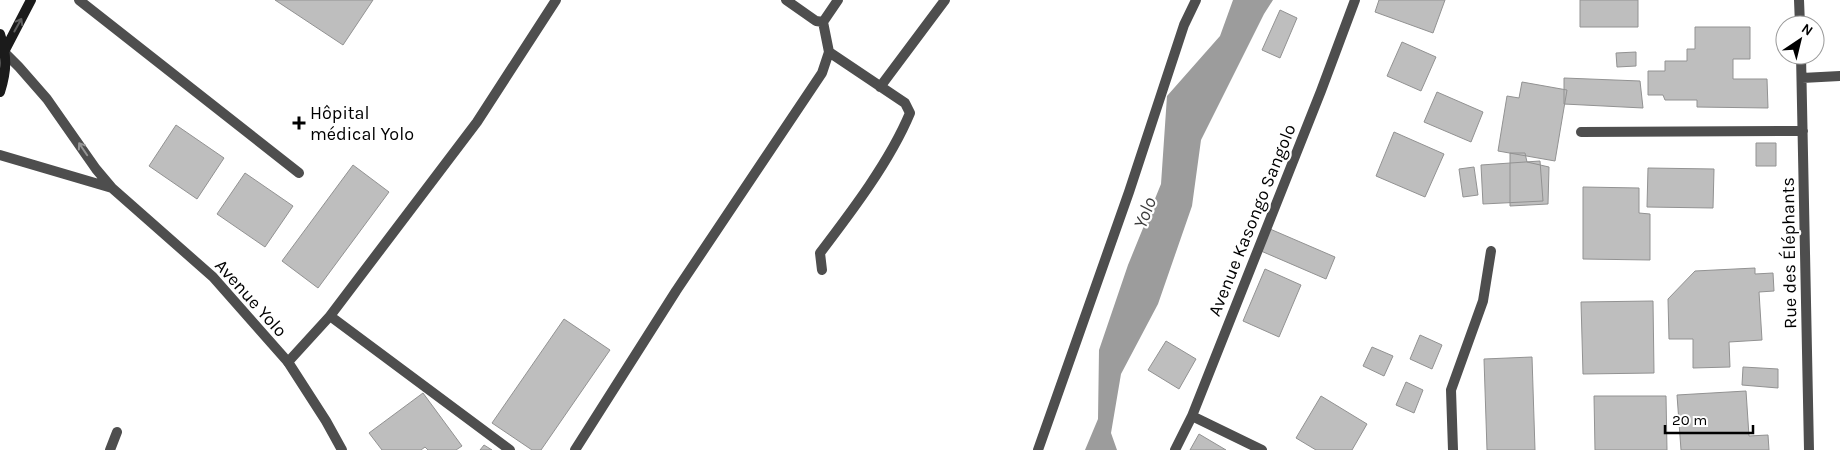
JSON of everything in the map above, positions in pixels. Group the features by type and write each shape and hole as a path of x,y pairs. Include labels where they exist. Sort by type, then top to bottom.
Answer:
{"main road":[{"path":"6,52 31,0"},
{"path":"0,34 6,52 5,76 0,92"}],"street":[{"path":"79,0 299,173"},
{"path":"288,362 330,316 477,122 556,0"},
{"path":"786,0 816,21 823,22"},
{"path":"575,450 676,291 822,73 829,52 823,22 838,0"},
{"path":"880,87 945,0"},
{"path":"1038,450 1129,192 1184,25 1196,0"},
{"name":"Avenue Kasongo Sangolo","path":"1175,450 1192,416 1355,0"},
{"path":"1799,0 1800,15"},
{"name":"Avenue Yolo","path":"6,52 48,99 96,169 112,188 213,277 288,362 326,421 342,450"},
{"path":"822,270 820,253 854,208 903,131 910,112 905,103 829,52"},
{"name":"Rue des Éléphants","path":"1801,65 1809,450"},
{"path":"1802,78 1840,76"},
{"path":"1581,132 1803,131"},
{"name":"Avenue Yolo","path":"0,154 112,188"},
{"path":"1453,450 1451,390 1483,301 1491,251"},
{"path":"330,316 510,450"},
{"path":"1192,416 1262,450"},
{"path":"110,450 116,432"}],"shaded area":[{"path":"1233,0 1273,0 1264,14 1201,140 1192,206 1158,304 1121,374 1111,433 1117,450 1085,450 1098,419 1099,350 1128,265 1161,184 1167,96 1220,36"}],"building":[{"path":"275,0 373,0 343,45"},
{"path":"1379,0 1445,0 1433,33 1375,12"},
{"path":"1580,0 1638,0 1638,27 1580,27"},
{"path":"1280,10 1297,18 1280,58 1262,50"},
{"path":"1695,27 1750,27 1750,59 1733,59 1733,79 1767,79 1768,108 1697,107 1697,100 1665,100 1663,95 1648,95 1648,71 1665,71 1665,61 1687,61 1687,49 1695,49"},
{"path":"1402,42 1436,57 1421,91 1387,76"},
{"path":"1636,52 1636,66 1617,67 1616,53"},
{"path":"1564,78 1640,81 1643,108 1564,104"},
{"path":"1522,82 1567,90 1555,161 1498,151 1507,96 1519,98"},
{"path":"1437,92 1483,112 1471,142 1424,122"},
{"path":"176,125 224,158 197,199 149,166"},
{"path":"1394,132 1444,154 1425,197 1376,176"},
{"path":"1756,143 1776,143 1776,166 1756,166"},
{"path":"1510,153 1525,153 1527,162 1549,167 1548,204 1510,206"},
{"path":"1540,161 1543,201 1483,204 1481,165"},
{"path":"353,165 389,192 318,288 282,261"},
{"path":"1474,167 1478,195 1463,197 1459,169"},
{"path":"1648,168 1714,169 1713,208 1647,207"},
{"path":"245,173 293,206 265,247 217,214"},
{"path":"1583,187 1639,188 1639,213 1650,214 1650,260 1583,259"},
{"path":"1270,229 1335,257 1326,279 1261,251"},
{"path":"1755,268 1755,274 1773,273 1774,291 1759,292 1762,340 1729,342 1730,367 1693,368 1693,339 1669,339 1668,299 1695,271"},
{"path":"1265,269 1301,285 1279,337 1243,321"},
{"path":"1653,301 1654,373 1583,374 1581,302"},
{"path":"564,319 610,350 541,450 532,450 492,423"},
{"path":"1420,335 1442,345 1432,369 1410,359"},
{"path":"1166,341 1196,359 1179,389 1148,370"},
{"path":"1372,347 1393,356 1384,376 1363,366"},
{"path":"1532,357 1535,450 1487,450 1484,359"},
{"path":"1743,367 1778,369 1778,388 1742,385"},
{"path":"1406,382 1423,390 1414,413 1396,405"},
{"path":"1746,391 1749,436 1768,435 1769,450 1681,450 1677,395"},
{"path":"423,393 462,446 456,450 428,450 425,447 421,450 382,450 369,433"},
{"path":"1321,396 1367,424 1352,450 1316,450 1296,438"},
{"path":"1594,396 1666,396 1667,450 1595,450"},
{"path":"1199,434 1226,450 1190,450"},
{"path":"484,445 492,450 480,450"}],"place":[{"name":"Hôpital médical Yolo","path":"299,123"}],"water label":[{"name":"Yolo","path":"1145,213"}]}
